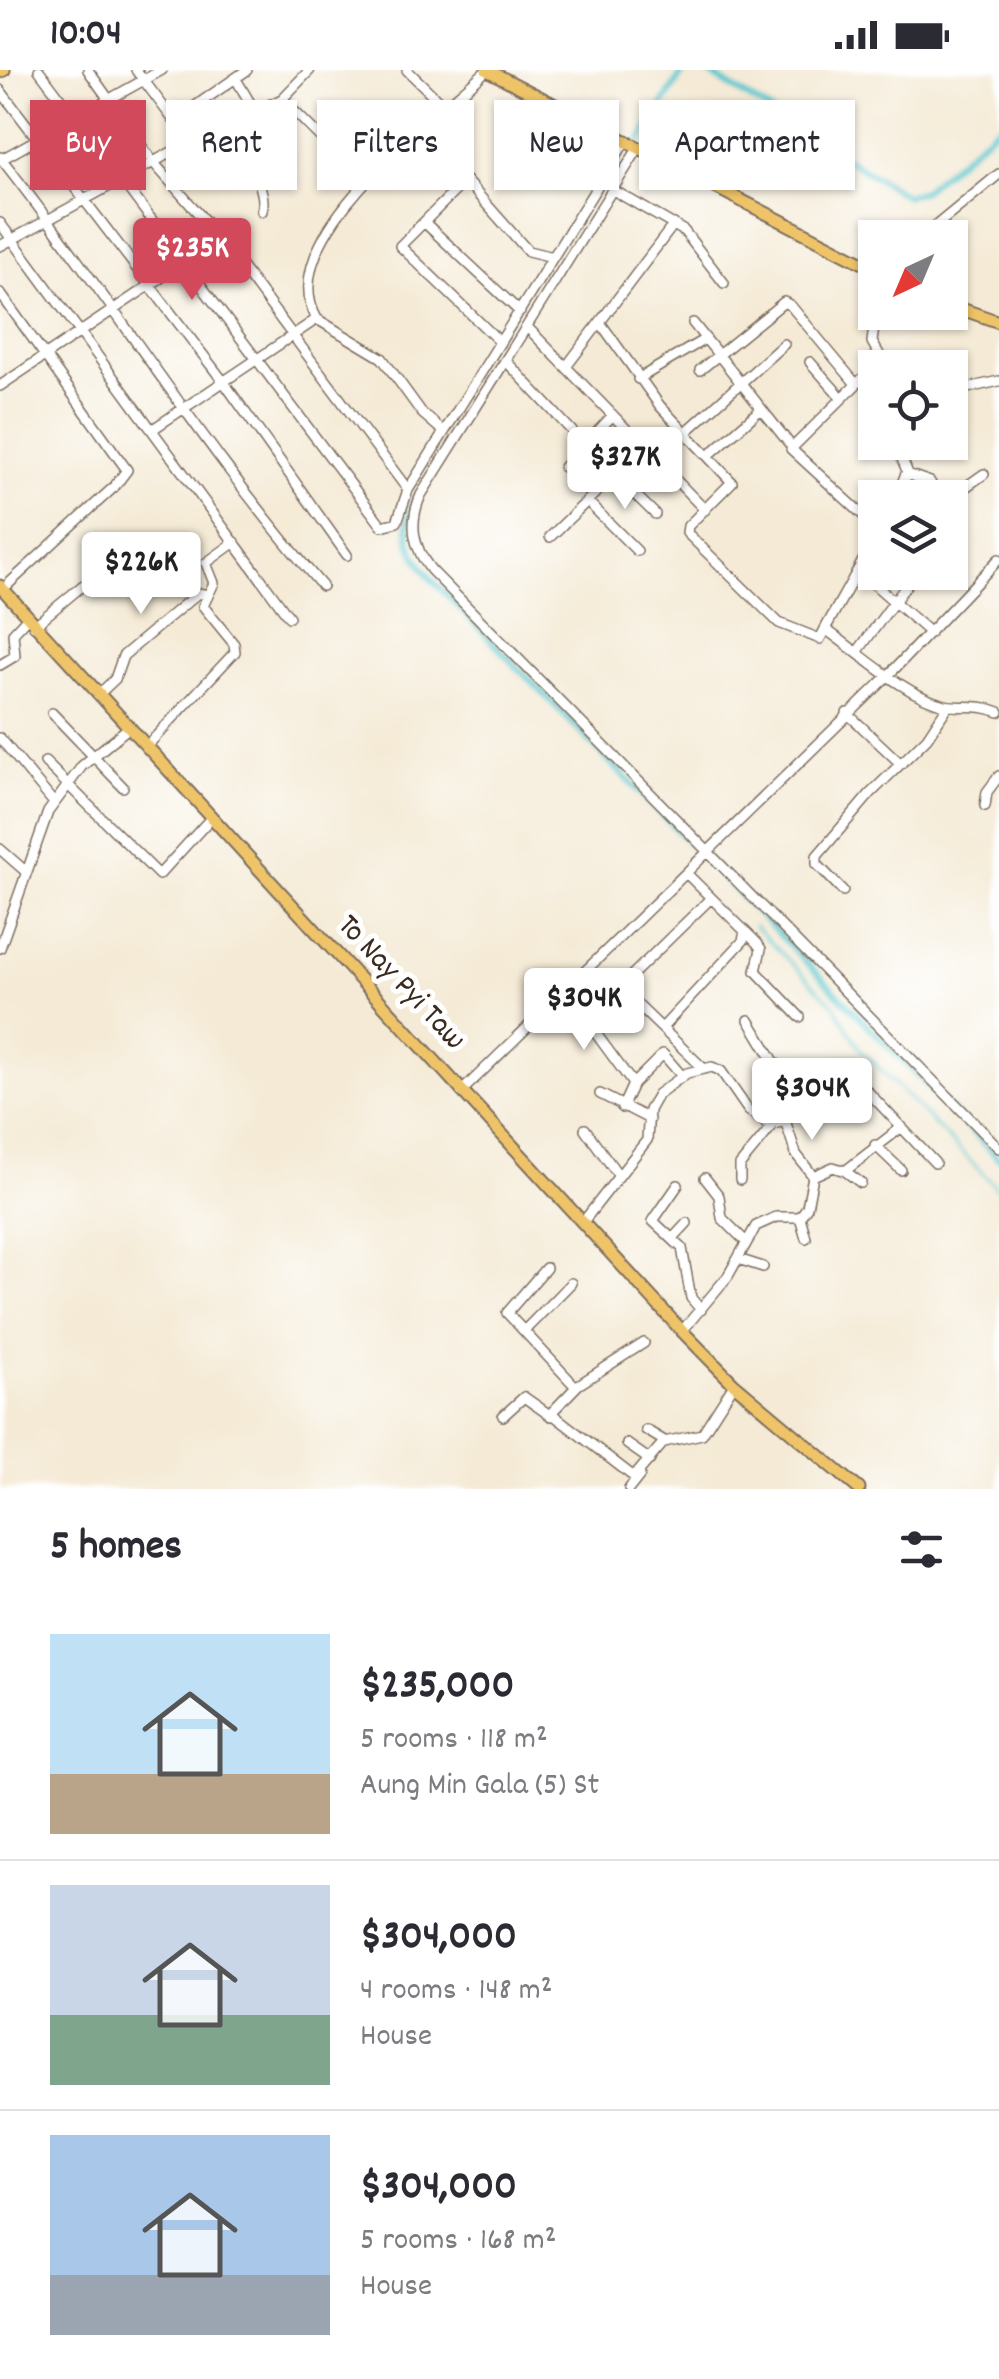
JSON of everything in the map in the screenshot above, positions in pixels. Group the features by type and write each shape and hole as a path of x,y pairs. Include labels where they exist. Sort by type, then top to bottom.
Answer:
{"main road":[{"path":"488,70 639,146"},
{"path":"723,190 858,260"},
{"path":"968,311 999,322"},
{"name":"To Nay Pyi Taw","path":"1,588 682,1331 734,1384 859,1489"}],"street":[{"path":"39,70 59,100"},
{"path":"88,70 153,162 220,238 408,490"},
{"path":"136,70 166,110"},
{"path":"107,100 162,70"},
{"path":"204,100 247,70"},
{"path":"407,70 438,100"},
{"path":"455,100 488,70"},
{"path":"306,71 282,99 317,134"},
{"path":"236,78 249,100"},
{"path":"0,90 30,131"},
{"path":"129,190 382,526 397,522 408,490 626,140"},
{"path":"30,144 0,159 116,308 270,525 322,586"},
{"path":"619,180 639,146"},
{"path":"146,166 166,155"},
{"path":"943,220 999,174"},
{"path":"76,190 223,382 347,555"},
{"path":"0,246 102,190"},
{"path":"262,211 263,190"},
{"path":"359,190 334,223 312,269 308,298 317,319 382,358 422,413 444,432"},
{"path":"456,190 404,239 401,248 500,342"},
{"path":"473,190 528,251 554,257"},
{"path":"724,282 693,240 674,224 613,190 421,494 413,530 418,550 430,570 703,855 999,1148"},
{"path":"424,222 520,312"},
{"path":"0,223 290,617"},
{"path":"566,367 674,224"},
{"path":"0,386 220,238"},
{"path":"0,293 127,470 1,588"},
{"path":"700,370 715,353 784,302 791,306 856,384 792,447"},
{"path":"153,429 317,319"},
{"path":"694,323 797,458 858,511"},
{"path":"602,324 638,379 732,483 686,531 782,626 820,639 858,570"},
{"path":"528,328 705,510"},
{"path":"638,379 705,339"},
{"path":"686,433 784,344"},
{"path":"506,361 585,445"},
{"path":"810,362 842,398"},
{"path":"968,388 999,381"},
{"path":"708,456 761,410"},
{"path":"564,467 613,414"},
{"path":"550,537 644,446"},
{"path":"902,460 907,474 904,480"},
{"path":"614,474 655,514"},
{"path":"907,474 924,480"},
{"path":"968,485 984,474"},
{"path":"587,502 637,550"},
{"path":"146,747 235,652 234,644 203,606 214,583 206,562 234,542"},
{"path":"462,1092 930,633 999,559"},
{"path":"0,665 16,656 13,633 82,586 123,562 141,576"},
{"path":"883,590 930,633"},
{"path":"858,651 901,590"},
{"path":"98,695 115,679 123,656 198,592 208,595"},
{"path":"825,629 888,674 948,706 968,703 999,712"},
{"path":"843,891 818,864 817,856 933,732 948,706"},
{"path":"848,712 901,764"},
{"path":"52,713 123,787"},
{"path":"0,948 24,870 37,852 54,803 92,756 128,728"},
{"path":"2,745 54,803"},
{"path":"46,762 159,875 211,818"},
{"path":"986,806 987,792 999,776"},
{"path":"0,849 24,870"},
{"path":"686,872 761,950 756,971 800,1017"},
{"path":"586,1020 711,898"},
{"path":"662,1028 743,941 745,931"},
{"path":"620,988 703,1068"},
{"path":"562,996 586,1020 633,1084"},
{"path":"749,1020 803,1109"},
{"path":"622,1108 633,1084 664,1053 682,1076"},
{"path":"583,1222 646,1140 653,1101 682,1076 703,1068 722,1071 748,1110 773,1125"},
{"path":"740,1180 740,1166 773,1125 856,1080 935,1162"},
{"path":"600,1094 649,1119"},
{"path":"682,1331 762,1222 800,1217 807,1207 813,1176 796,1154 785,1120"},
{"path":"846,1171 902,1127"},
{"path":"585,1129 619,1176"},
{"path":"876,1145 901,1170"},
{"path":"813,1176 833,1167 862,1182"},
{"path":"705,1178 720,1196 722,1218 745,1241"},
{"path":"678,1186 652,1217 684,1252 691,1298 701,1310"},
{"path":"800,1217 806,1238"},
{"path":"674,1238 687,1222"},
{"path":"738,1258 763,1267"},
{"path":"546,1268 507,1311 576,1387"},
{"path":"524,1331 571,1283"},
{"path":"551,1416 576,1387 644,1343"},
{"path":"629,1489 666,1442 702,1434 734,1384"},
{"path":"503,1416 524,1397 634,1477 641,1472"},
{"path":"646,1430 666,1442"},
{"path":"626,1444 650,1460"}],"waterway":[{"path":"665,100 684,70"},
{"path":"704,70 906,196 921,192 999,126"},
{"path":"415,501 408,523 410,543 433,581 999,1159"},
{"path":"754,926 834,1005 861,1050 999,1190"}]}
